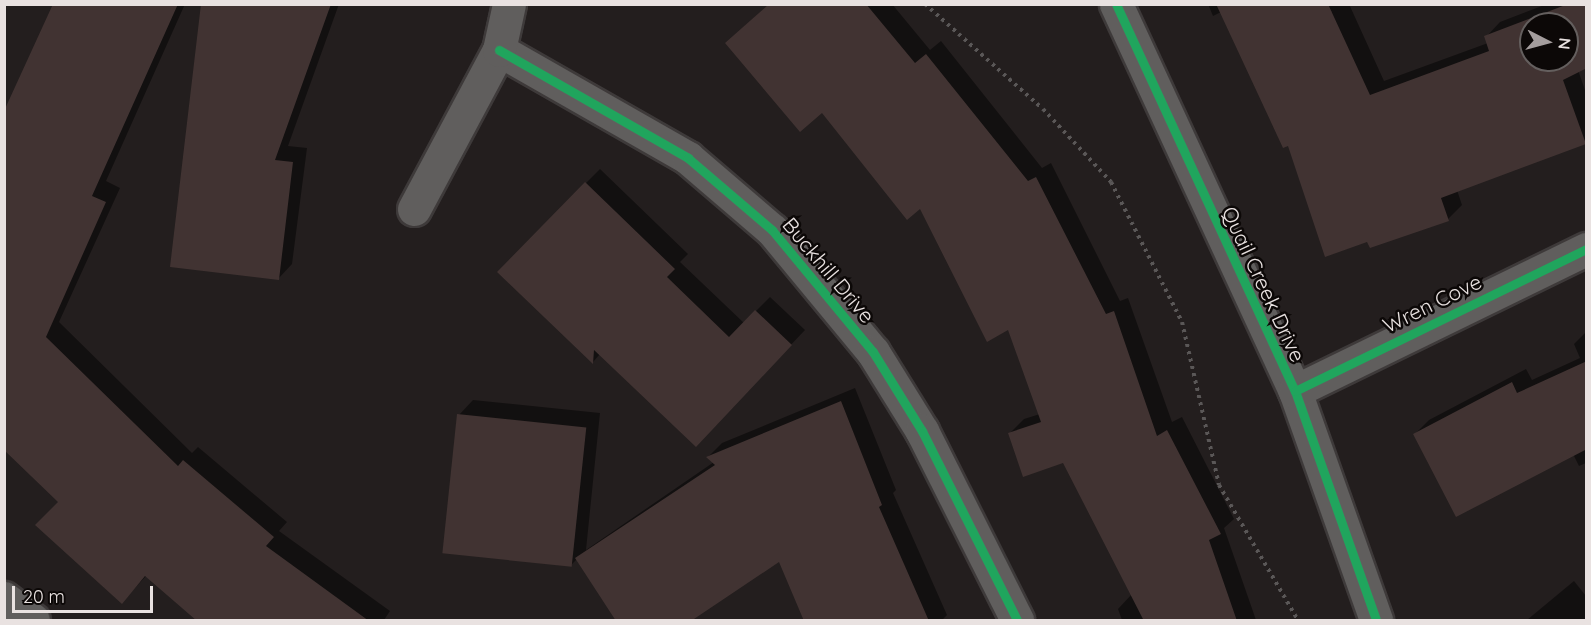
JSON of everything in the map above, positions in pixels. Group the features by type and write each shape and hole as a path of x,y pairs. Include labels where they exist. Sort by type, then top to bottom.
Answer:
{"street":[{"path":"414,209 499,50 509,4"},
{"name":"Quail Creek Drive","path":"1116,4 1295,391 1376,621"},
{"name":"Buckhill Drive","path":"499,50 687,158 772,230 873,352 922,431 1017,621"},
{"name":"Wren Cove","path":"1295,391 1587,249"},
{"path":"4,598 33,621"}],"path":[{"path":"925,4 1042,109 1111,182 1182,322 1220,485 1298,621"}],"building":[{"path":"53,4 178,4 92,196 106,202 46,337 178,466 183,460 274,537 266,546 369,621 197,621 145,576 122,604 35,525 58,502 4,450 4,111"},
{"path":"201,4 331,4 275,160 293,162 279,280 170,267"},
{"path":"769,4 866,4 915,63 926,54 1028,181 1036,177 1106,314 1114,311 1157,436 1167,430 1221,534 1209,540 1237,621 1144,621 1063,463 1023,477 1008,433 1041,422 1008,330 987,342 920,209 907,220 822,113 800,132 725,43"},
{"path":"1216,4 1328,4 1370,95 1489,51 1484,36 1519,23 1519,72 1579,72 1563,80 1586,144 1441,198 1449,221 1370,248 1367,242 1325,257 1288,146 1283,148"},
{"path":"1568,4 1587,4 1587,68 1579,72 1579,12 1547,12"},
{"path":"585,182 675,269 667,277 729,337 755,310 792,345 696,447 594,350 593,364 497,272"},
{"path":"1587,361 1587,449 1456,517 1413,434 1512,382 1517,393"},
{"path":"841,401 882,505 879,507 929,621 804,621 779,562 691,621 616,621 575,558 715,465 706,457"},
{"path":"457,414 586,428 572,567 442,553"}],"cycle path":[{"path":"1116,4 1295,391 1376,620"},
{"path":"499,50 688,158 772,230 873,352 922,431 1017,620"},
{"path":"1295,391 1586,249"}]}
